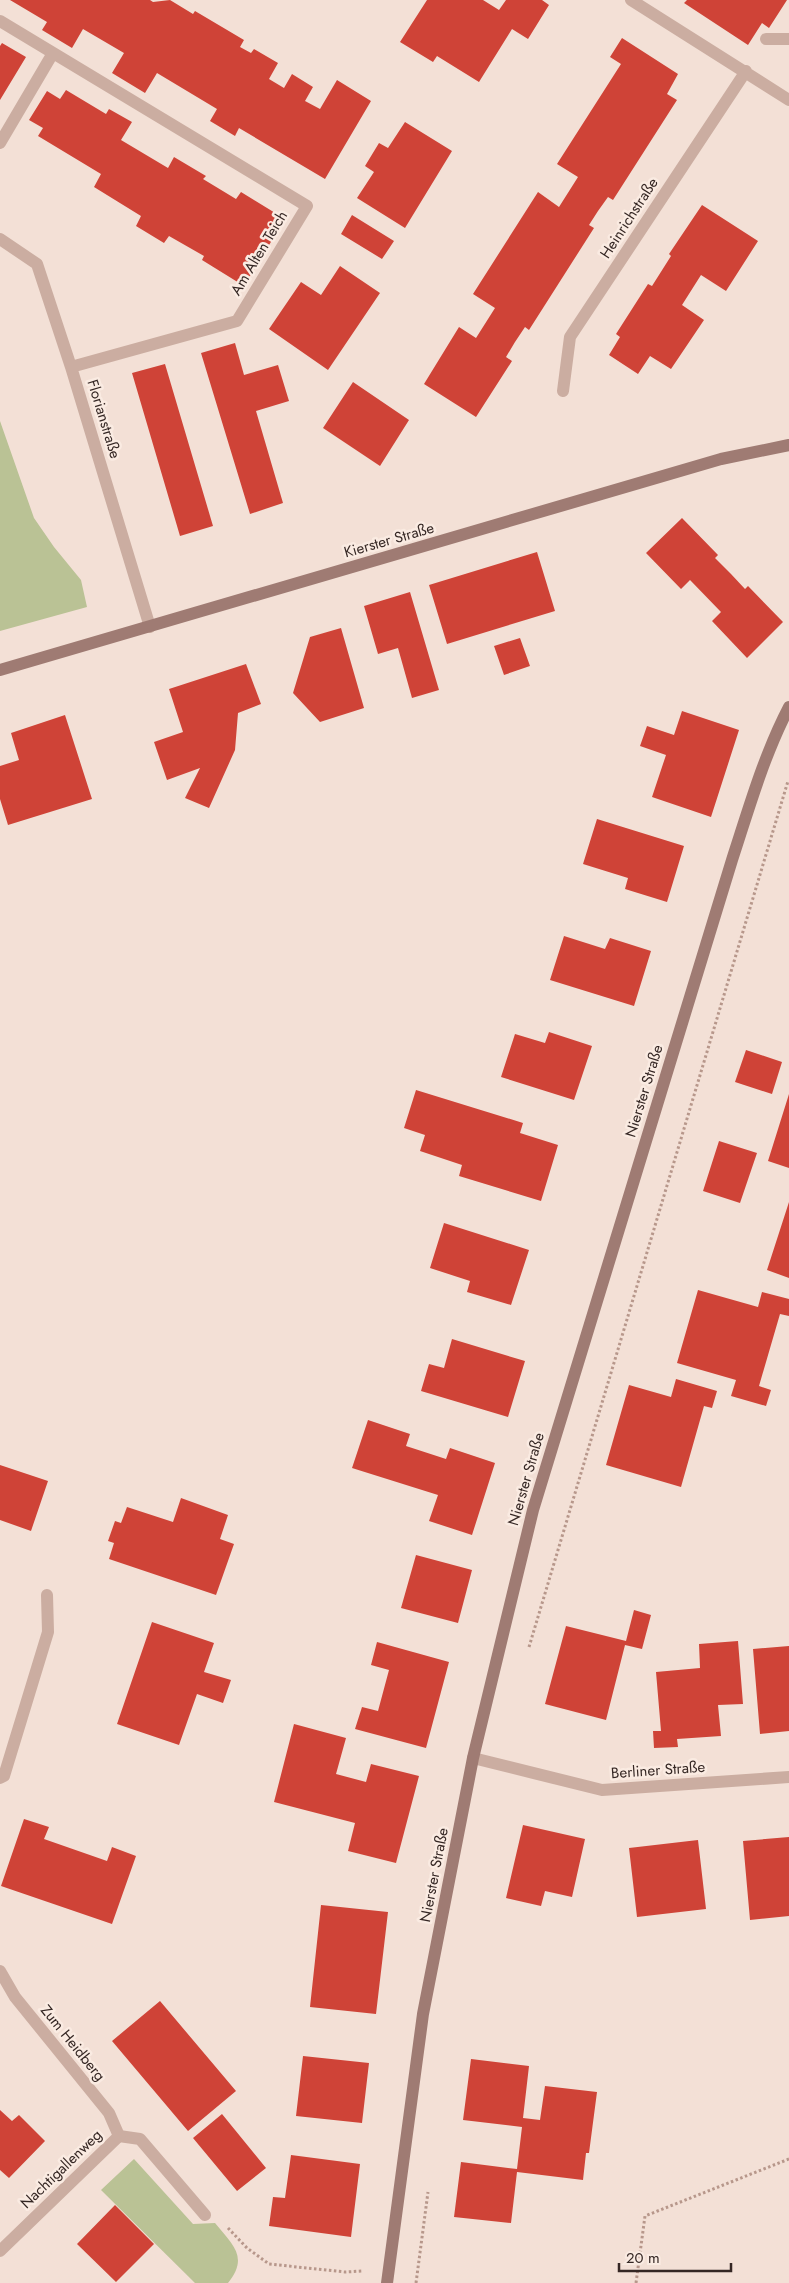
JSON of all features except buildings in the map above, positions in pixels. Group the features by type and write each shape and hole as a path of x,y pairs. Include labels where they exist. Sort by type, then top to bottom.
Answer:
{"street":[{"path":"631,0 746,71 789,100"},
{"name":"Am Alten Teich","path":"0,21 307,206 237,321 71,368"},
{"path":"766,38 789,39"},
{"path":"0,143 54,53"},
{"name":"Heinrichstraße","path":"563,391 570,337 746,71"},
{"name":"Florianstraße","path":"0,239 37,264 71,368 150,627"},
{"name":"Kierster Straße","path":"0,670 721,459 789,445"},
{"name":"Nierster Straße","path":"387,2283 423,2014 473,1758 533,1510 756,784 779,726 789,707"},
{"path":"0,1778 4,1776 48,1632 47,1595"},
{"name":"Berliner Straße","path":"473,1758 602,1790 789,1777"},
{"name":"Zum Heidberg","path":"0,1971 15,1997 109,2113 119,2136"},
{"path":"119,2136 140,2139 205,2215"},
{"name":"Nachtigallenweg","path":"1,2247 119,2136"}],"path":[{"path":"529,1649 789,778"},
{"path":"636,2283 645,2216 789,2158"},
{"path":"416,2283 428,2191"},
{"path":"205,2215 217,2216 247,2248 269,2264 345,2272 388,2268"}],"green space":[{"path":"0,421 34,518 54,547 81,580 87,607 0,631"},
{"path":"134,2159 193,2224 215,2223 228,2238 238,2258 234,2274 228,2283 195,2283 101,2190"}]}
